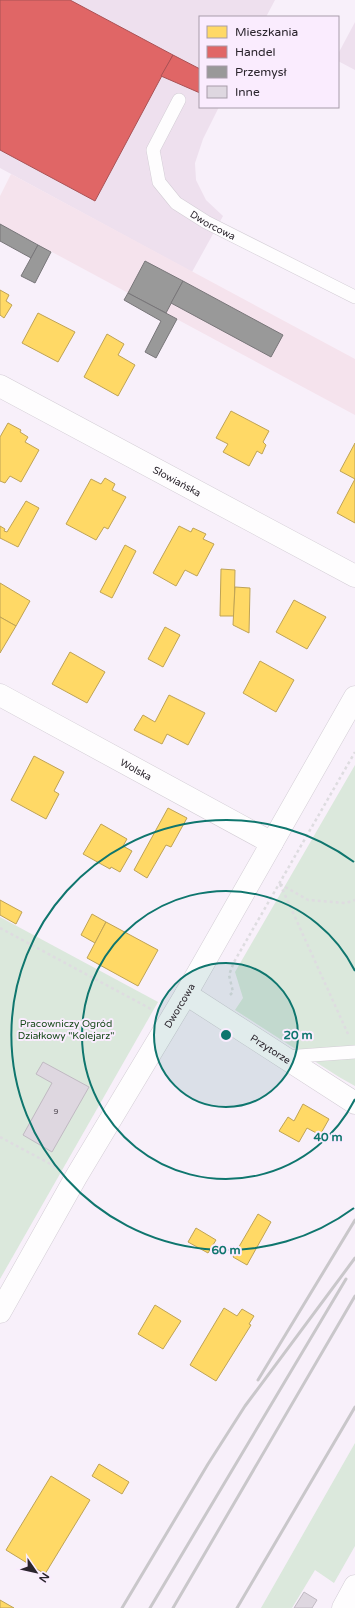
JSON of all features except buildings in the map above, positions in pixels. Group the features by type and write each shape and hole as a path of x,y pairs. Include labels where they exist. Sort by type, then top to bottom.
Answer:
{"street":[{"name":"Słowiańska","path":"0,386 355,576"},
{"name":"Wolska","path":"0,695 272,843"},
{"name":"Dworcowa","path":"0,1312 76,1177 186,994 355,697"},
{"name":"Przytorze","path":"186,994 355,1103"},
{"path":"343,1608 355,1586"}],"lane":[{"name":"Dworcowa","path":"179,100 154,150 159,182 176,203 206,222 355,297"},
{"path":"284,1057 355,1052"}],"path":[{"path":"213,1012 233,992 229,975 234,962 355,752"},
{"path":"279,884 308,900 346,903 355,900"},
{"path":"279,884 348,1036"},
{"path":"0,928 153,1011 169,1022"},
{"path":"0,1137 76,1177"}],"shaded area":[{"path":"0,0 275,0 267,16 199,16 199,108 218,108 203,139 195,163 196,180 206,200 223,216 192,272 0,168"},
{"path":"355,22 355,70 339,62 339,52"},
{"path":"11,174 355,359 355,415 0,224 0,196"}],"green space":[{"path":"355,765 355,1086 235,1010 243,998 235,972"},
{"name":"Pracowniczy Ogród Działkowy \"Kolejarz\"","path":"0,917 158,1002 0,1279"},
{"path":"355,1443 355,1546 334,1583 315,1570 292,1608 261,1608"}],"railway":[{"path":"258,1380 355,1220"},
{"path":"122,1608 208,1464 245,1406 355,1258"},
{"path":"150,1608 346,1279"},
{"path":"173,1608 355,1296"},
{"path":"237,1608 355,1407"}]}
